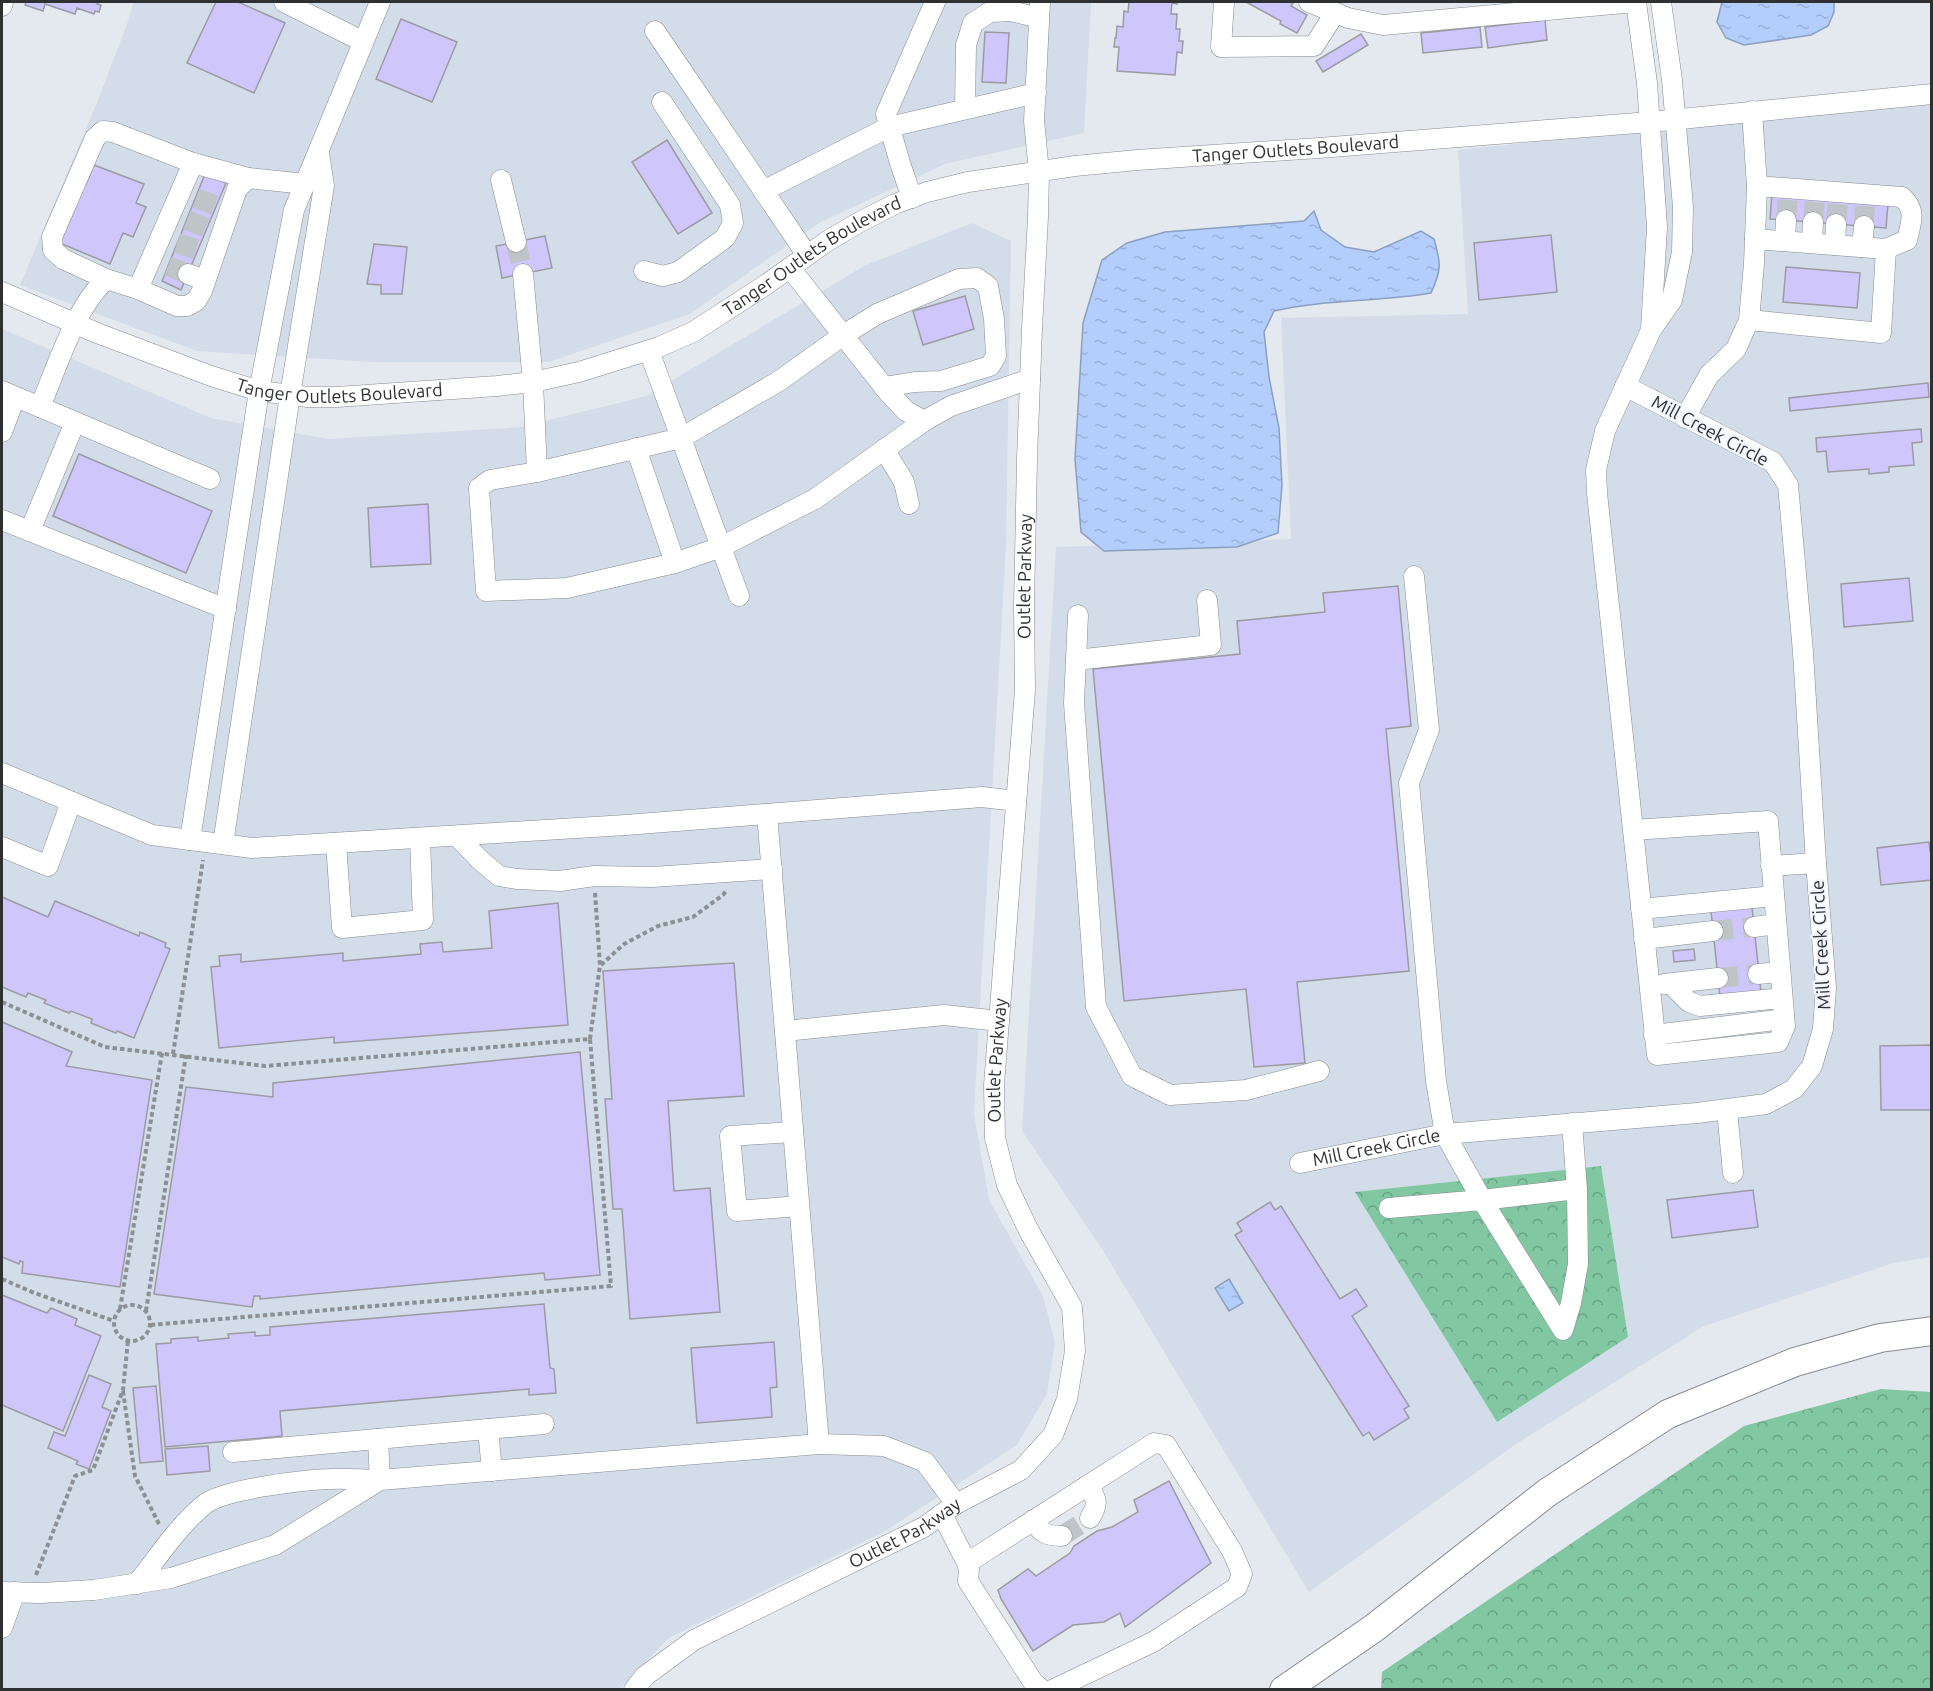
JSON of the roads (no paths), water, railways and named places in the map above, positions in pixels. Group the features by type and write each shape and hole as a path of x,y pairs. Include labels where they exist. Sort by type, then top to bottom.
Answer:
{"highway":[{"path":"1284,1689 1374,1629 1548,1492 1668,1414 1794,1362 1880,1338 1932,1331"}],"street":[{"path":"284,2 362,41"},
{"path":"206,842 226,609 259,391 294,210 380,2"},
{"path":"912,198 886,114 935,2"},
{"path":"1224,2 1221,47 1314,46 1335,13"},
{"path":"1309,2 1348,18 1383,25 1636,2 1647,83 1657,226 1651,330"},
{"path":"1633,830 1767,820 1785,1026 1778,1042 1657,1055 1654,1035 1596,470 1605,431 1625,386 1651,330 1672,300 1682,252 1683,207 1672,80 1661,2"},
{"path":"965,108 966,45 973,22 990,12 1040,10"},
{"name":"Outlet Parkway","path":"634,1689 645,1676 694,1640 924,1527 949,1509 1021,1470 1053,1435 1067,1399 1075,1350 1072,1307 1006,1185 995,1138 994,1085 1025,690 1030,379 1039,172 1034,121 1040,10"},
{"path":"656,31 807,255"},
{"path":"763,191 889,127 1036,93"},
{"path":"1685,418 1709,375 1736,349 1749,320 1757,186 1752,111 1932,94"},
{"path":"644,271 663,276 678,272 725,238 733,223 730,205 662,102"},
{"name":"Tanger Outlets Boulevard","path":"2,292 211,376 259,391 308,397 372,396 533,382 579,372 649,351 693,332 858,223 895,204 927,192 968,182 1076,166 1137,160 1650,122 1752,111"},
{"path":"248,178 223,208 197,277 196,301 188,306 177,306 138,289 106,279 63,259 53,250 52,237 95,138 103,131 113,132 193,163 248,178 306,184"},
{"path":"206,842 290,395 324,186 319,153"},
{"path":"138,289 159,263 188,195 193,163"},
{"path":"501,180 516,242"},
{"path":"1755,239 1886,249 1907,240 1912,219 1910,205 1902,197 1838,196 1788,192 1757,186"},
{"path":"1785,241 1786,220"},
{"path":"1812,243 1813,222"},
{"path":"1835,245 1836,224"},
{"path":"1862,247 1864,226"},
{"path":"1749,320 1881,333 1886,249"},
{"path":"790,268 884,387 906,411 924,421"},
{"path":"523,274 528,308 537,472"},
{"path":"884,387 941,381 990,366 996,356 994,319 988,286 977,278 959,279 935,287 877,314 779,381 681,438 537,472 490,480 479,488 486,591 567,588 675,564 721,547 815,500 924,421 951,406 1030,379"},
{"path":"40,407 75,323 95,289 106,279"},
{"path":"649,351 739,596"},
{"name":"Mill Creek Circle","path":"1300,1163 1445,1134 1727,1110 1766,1104 1794,1089 1812,1066 1823,1029 1826,988 1803,652 1788,486 1773,462 1625,386"},
{"path":"2,432 8,394 210,479"},
{"path":"30,531 75,422"},
{"path":"636,448 675,564"},
{"path":"884,449 904,482 909,504"},
{"path":"2,520 226,609"},
{"path":"1414,576 1429,730 1408,783 1436,1081 1445,1134 1482,1200 1563,1330 1571,1303 1578,1264 1577,1189 1572,1124"},
{"path":"1076,660 1211,645 1207,600"},
{"path":"1078,615 1074,703 1096,1007 1131,1076 1170,1095 1246,1090 1320,1071"},
{"path":"2,773 152,835 252,848 457,836 982,797 1016,801"},
{"path":"2,847 48,866 71,802"},
{"path":"767,814 819,1444"},
{"path":"457,836 499,876 517,879 560,881 594,876 652,878 772,869"},
{"path":"336,843 342,928 423,920 420,838"},
{"path":"1771,866 1816,863"},
{"path":"1641,909 1774,896"},
{"path":"1754,927 1776,924"},
{"path":"1644,939 1713,931"},
{"path":"1758,974 1780,972"},
{"path":"1649,986 1718,978"},
{"path":"1671,984 1689,1002 1700,1006 1782,998"},
{"path":"785,1031 944,1015 999,1021"},
{"path":"1727,1110 1732,1173"},
{"path":"793,1132 730,1136 737,1211 799,1206"},
{"path":"1389,1208 1577,1189"},
{"path":"233,1452 544,1424"},
{"path":"488,1429 492,1471"},
{"path":"378,1439 380,1480"},
{"path":"967,1563 1154,1443 1166,1445 1232,1551 1242,1574 1237,1587 1153,1642 1052,1689"},
{"path":"137,1584 179,1530 207,1502 237,1491 329,1479 380,1480 819,1444 884,1446 925,1462 949,1509 969,1569 968,1581 1033,1682 1042,1689"},
{"path":"2,1628 15,1592 93,1590 171,1578 275,1545 380,1480"},
{"path":"1088,1485 1096,1498 1096,1508 1090,1518"},
{"path":"1033,1520 1040,1531 1049,1536 1062,1536"}],"water":[{"path":"1722,2 1834,2 1834,12 1828,26 1811,35 1744,45 1726,38 1717,22"},
{"path":"1314,211 1321,230 1345,247 1374,252 1421,231 1434,239 1439,266 1431,293 1313,304 1274,311 1264,332 1269,377 1279,428 1282,485 1278,533 1237,547 1104,551 1081,532 1075,459 1083,323 1102,260 1127,243 1165,232 1304,221"},
{"path":"1229,1279 1243,1303 1229,1311 1215,1288"}],"tunnel":[{"path":"1786,220 1788,195"},
{"path":"196,198 217,206"},
{"path":"1813,222 1815,198"},
{"path":"1836,224 1838,200"},
{"path":"1864,226 1865,202"},
{"path":"187,220 207,228"},
{"path":"516,242 523,274"},
{"path":"177,243 198,250"},
{"path":"168,266 188,274"},
{"path":"1713,931 1754,927"},
{"path":"1718,978 1758,974"},
{"path":"1062,1536 1090,1518"}]}
